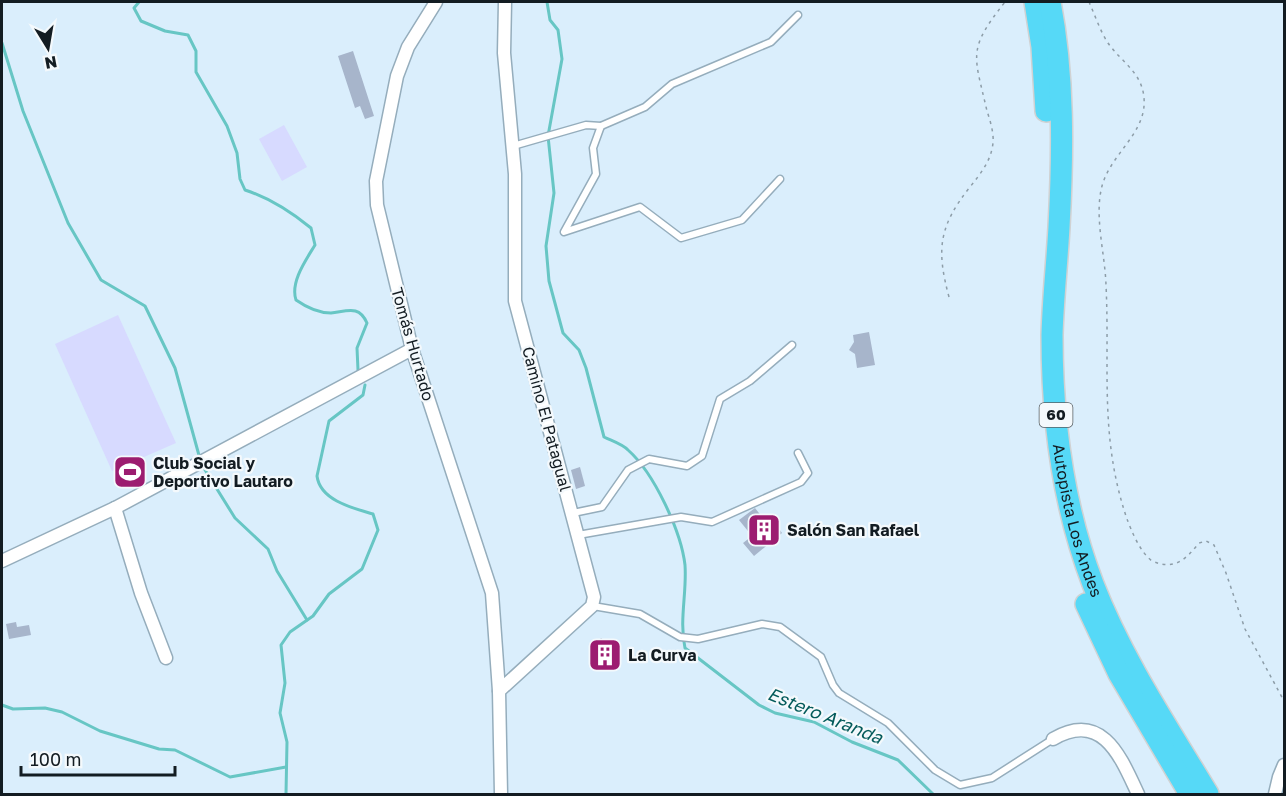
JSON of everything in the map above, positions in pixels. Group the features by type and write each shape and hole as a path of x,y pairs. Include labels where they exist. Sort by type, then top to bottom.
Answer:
{"highway":[{"name":"Autopista Los Andes","path":"1035,2 1044,68 1047,148 1039,370 1043,422 1055,500 1071,562 1099,635 1190,795"},
{"name":"Autopista Los Andes","path":"1050,2 1057,56 1061,129 1053,355 1057,424 1069,499 1086,564 1110,624 1149,698 1208,795"}],"street":[{"name":"Tomás Hurtado","path":"436,2 402,59 376,181 382,231 412,349 492,593 499,690"},
{"name":"Camino El Patagual","path":"505,2 504,53 513,146 515,302 573,513 594,597 592,606"},
{"path":"2,561 114,508 412,349"},
{"path":"114,508 141,593 166,658"},
{"path":"501,795 499,690 592,606"},
{"path":"1053,739 1067,732 1083,731 1106,739 1117,751 1138,795"},
{"path":"1275,795 1284,765"}],"lane":[{"path":"513,146 586,125 601,126 645,107 672,84 771,42 798,15"},
{"path":"601,126 593,148 596,174 564,232 640,207 681,238 742,220 780,179"},
{"path":"573,513 602,507 628,470 649,459 687,466 702,456 720,399 750,381 792,345"},
{"path":"578,535 681,516 712,522 801,482 807,473 798,453"},
{"path":"592,606 640,614 680,637 698,639 762,624 780,627 821,657 839,693 888,723 934,770 960,785 992,778 1053,739"}],"path":[{"path":"949,297 940,265 945,226 956,205 987,166 993,142 975,59 981,33 1005,2"},
{"path":"1089,2 1107,43 1139,79 1144,100 1140,123 1118,152 1106,174 1099,211 1106,284 1107,419 1119,489 1132,531 1152,561 1174,564 1186,559 1199,543 1206,541 1214,545 1245,629 1284,701"}],"shaded area":[{"path":"284,125 307,167 282,181 259,139"},
{"path":"118,315 176,443 112,471 55,344"}],"building":[{"path":"353,51 374,116 365,119 360,106 355,108 338,56"},
{"path":"869,332 875,365 857,368 855,354 849,350 854,342 853,335"},
{"path":"580,467 585,486 576,489 571,470"},
{"name":"Salón San Rafael","path":"755,508 770,527 775,523 782,533 754,556 743,543 752,536 739,520"},
{"path":"16,622 17,627 29,625 31,635 9,639 6,624"},
{"name":"La Curva","path":"601,638 613,647 610,651 620,658 610,670 591,651"}],"waterway":[{"path":"139,2 134,8 141,21 165,31 188,35 196,51 196,72 227,126 237,153 240,179 245,190 280,206 311,228 315,245 297,279 296,300 322,312 352,310 364,317 367,323 357,348 358,370"},
{"name":"Estero Aranda","path":"547,2 550,20 558,30 562,59 548,136 554,193 546,246 549,281 563,333 579,350 586,368 604,437 626,448 638,460 665,503 678,536 685,565 683,627 685,648 759,705 775,713 814,722 852,742 898,760 933,794"},
{"path":"2,43 23,111 68,223 101,280 145,306 175,368 200,459"},
{"path":"286,794 287,742 280,713 285,683 281,645 290,632 313,616 329,594 362,569 378,530 373,514 347,506 330,497 319,484 317,476 329,421 363,395 365,385"},
{"path":"202,465 235,518 268,549 277,571 307,620"},
{"path":"2,705 13,709 45,708 62,712 100,731 159,749 175,750 230,777 286,767"}],"place":[{"name":"Club Social y Deportivo Lautaro","path":"130,472"},
{"name":"Salón San Rafael","path":"764,530"},
{"name":"La Curva","path":"605,655"}]}
